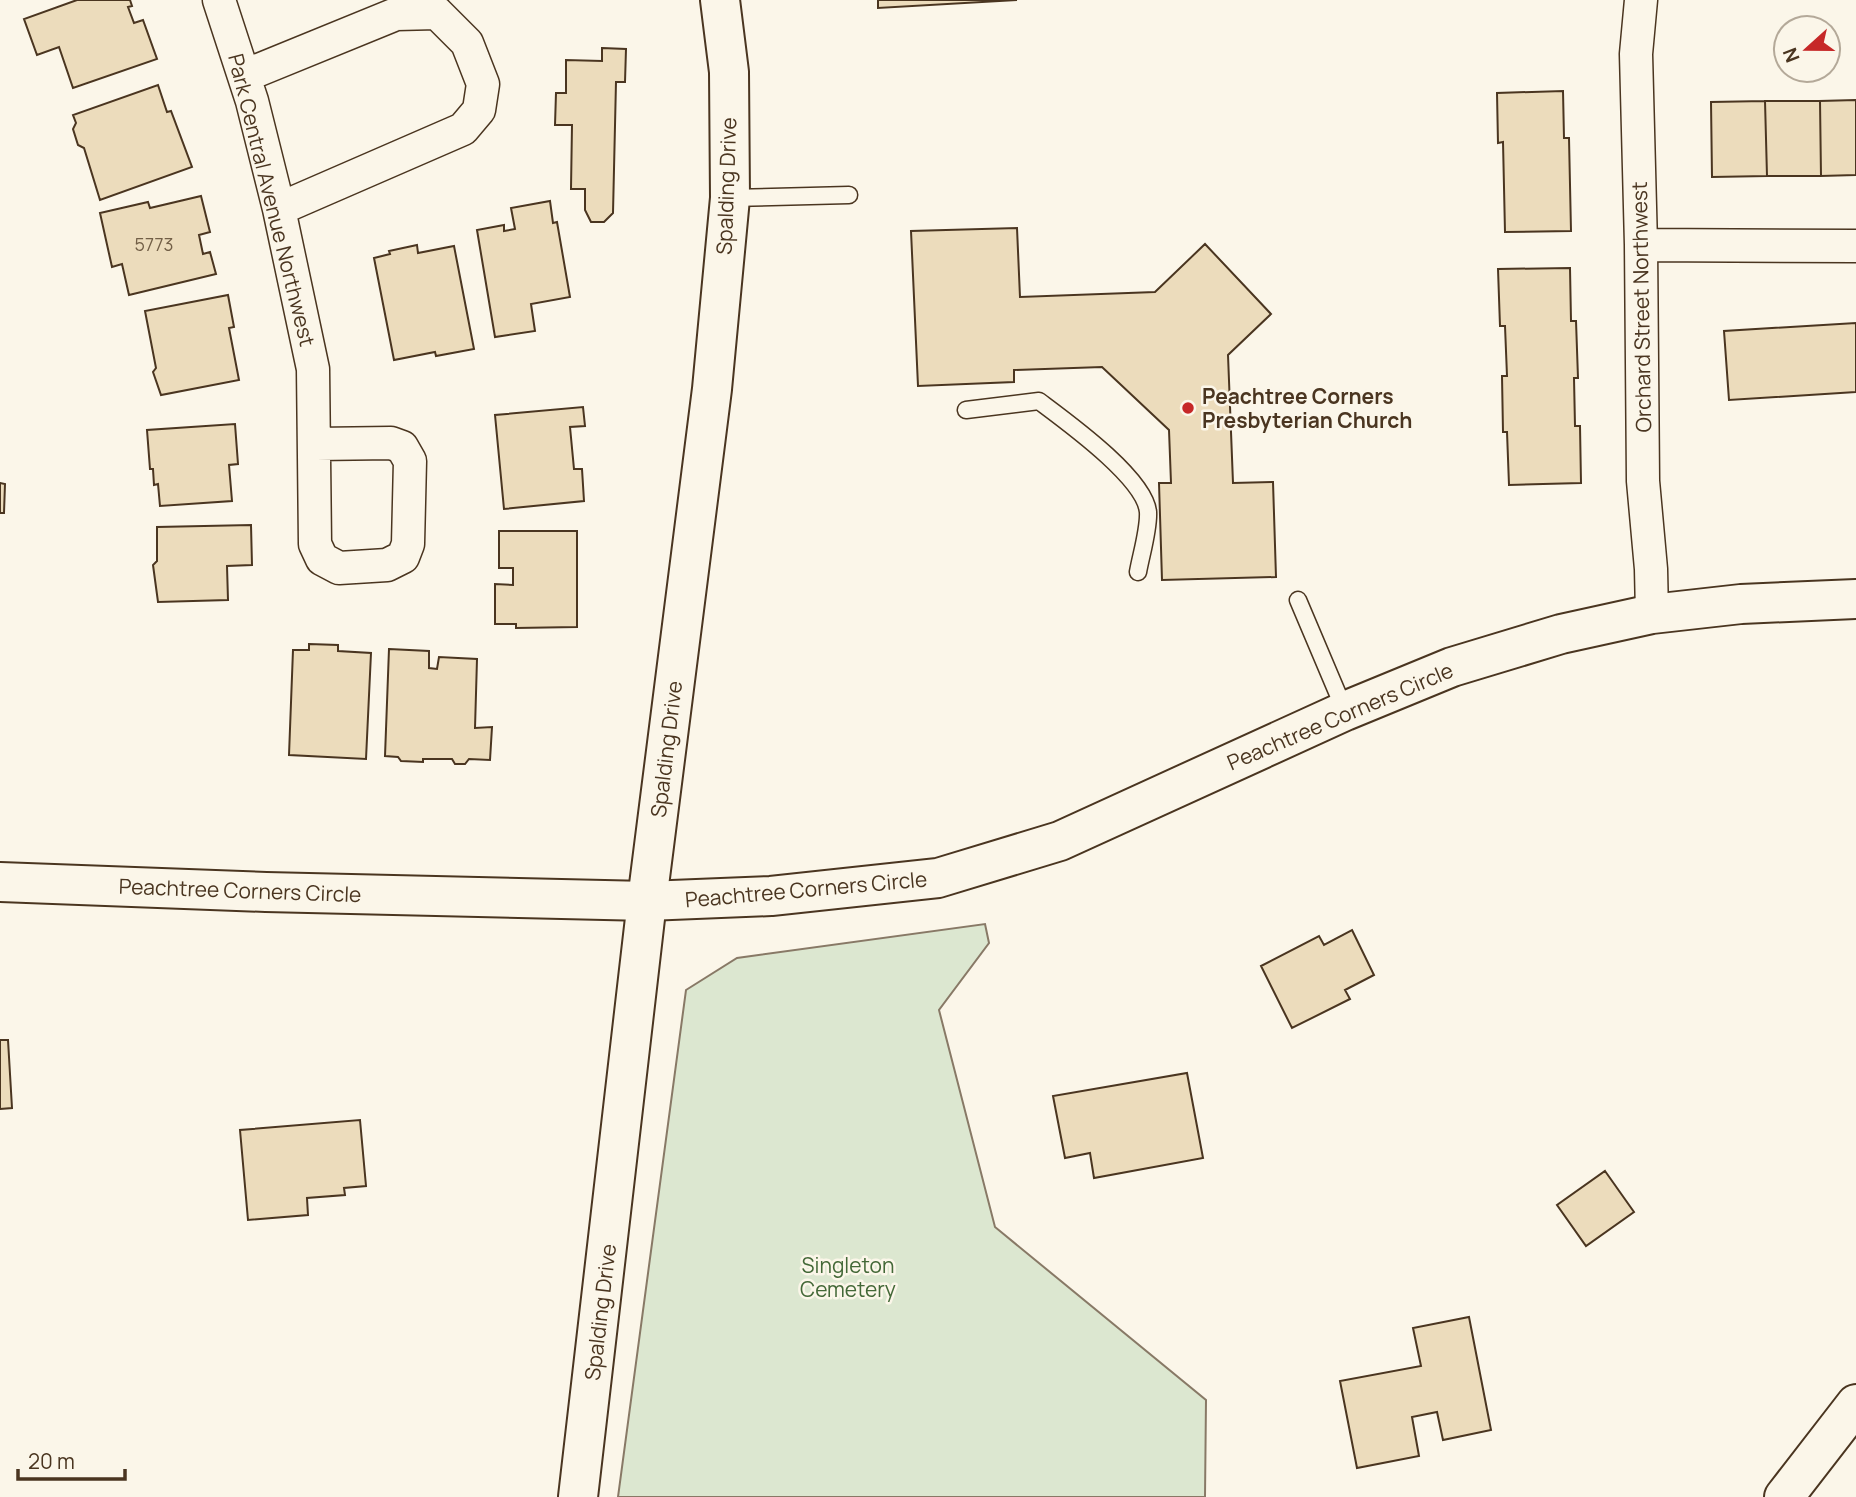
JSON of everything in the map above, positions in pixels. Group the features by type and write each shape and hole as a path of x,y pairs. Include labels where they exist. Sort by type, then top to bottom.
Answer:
{"street":[{"name":"Park Central Avenue Northwest","path":"219,0 252,102 279,209 313,369 316,444 315,544 322,559 339,568 387,565 403,557 408,544 410,461 402,447 391,443 316,444"},
{"name":"Spalding Drive","path":"578,1497 712,389 730,198 729,72 720,0"},
{"name":"Orchard Street Northwest","path":"1642,0 1636,54 1643,481 1652,614"},
{"path":"243,76 396,14 437,13 467,43 483,84 479,110 463,129 279,209"},
{"path":"1641,245 1856,246"},
{"name":"Peachtree Corners Circle","path":"0,882 266,892 648,901 771,896 938,878 1060,841 1345,711 1452,667 1561,634 1652,614 1741,604 1856,599"},
{"path":"1784,1497 1856,1404"}],"lane":[{"path":"730,198 849,195"},
{"path":"966,410 1039,401 1082,434 1135,483 1148,511 1138,572"},
{"path":"1298,600 1345,711"}],"green space":[{"name":"Singleton Cemetery","path":"985,924 989,943 939,1010 995,1227 1206,1400 1205,1497 618,1497 686,990 737,958"}],"building":[{"path":"77,0 130,0 132,6 128,7 134,23 143,20 157,59 73,88 59,47 37,55 24,19"},
{"path":"878,0 1017,0 878,8"},
{"path":"602,48 626,49 625,82 616,82 613,213 604,222 591,222 585,210 585,189 571,189 572,125 555,125 556,93 566,93 566,60 602,61"},
{"path":"158,85 192,167 100,200 84,148 78,145 73,129 76,123 73,115"},
{"path":"1563,91 1564,138 1569,138 1571,231 1505,232 1503,142 1498,143 1497,93"},
{"path":"1856,100 1856,175 1821,176 1820,101"},
{"path":"1765,101 1767,176 1712,177 1711,102"},
{"path":"1765,101 1820,101 1821,176 1767,176"},
{"path":"201,196 210,232 199,235 203,254 210,252 216,274 129,295 122,264 112,267 100,213 148,202 150,208"},
{"path":"550,201 553,223 557,222 570,297 531,304 535,331 495,337 477,230 504,225 504,231 515,229 511,208"},
{"name":"Peachtree Corners Presbyterian Church","path":"1017,228 1020,297 1155,292 1205,244 1271,314 1228,355 1233,483 1273,482 1276,577 1162,580 1159,483 1171,483 1169,430 1102,367 1014,370 1014,382 918,386 911,231"},
{"path":"417,245 418,253 454,246 474,349 436,356 435,352 394,360 374,258 390,254 389,251"},
{"path":"1570,268 1571,321 1576,321 1578,378 1574,378 1575,426 1580,426 1581,483 1509,485 1507,432 1503,432 1502,376 1507,376 1505,326 1500,326 1498,269"},
{"path":"228,295 234,327 229,328 239,380 161,395 153,372 156,368 145,311"},
{"path":"1856,323 1856,392 1729,400 1724,331"},
{"path":"583,407 585,426 570,427 574,469 582,469 584,501 504,509 495,415"},
{"path":"235,424 238,464 229,465 232,501 160,506 158,484 154,485 153,469 150,469 147,430"},
{"path":"0,483 5,484 4,513 0,513"},
{"path":"251,525 252,565 227,566 228,600 158,602 153,565 157,561 157,527"},
{"path":"499,531 577,531 577,627 516,628 516,624 495,624 495,584 513,585 513,568 499,568"},
{"path":"309,644 338,645 338,651 371,653 366,759 289,755 293,650 309,650"},
{"path":"389,649 429,651 429,668 437,669 439,657 477,659 475,728 492,727 490,760 469,759 465,764 455,764 452,759 423,759 423,762 401,761 398,757 385,756"},
{"path":"1352,930 1374,975 1345,990 1350,999 1292,1028 1261,966 1319,936 1324,945"},
{"path":"0,1040 8,1040 12,1108 0,1109"},
{"path":"1187,1073 1203,1158 1094,1178 1090,1153 1065,1158 1053,1096"},
{"path":"360,1120 366,1186 344,1188 345,1195 307,1198 308,1215 248,1220 240,1130"},
{"path":"1605,1171 1634,1212 1586,1246 1557,1205"},
{"path":"1469,1317 1491,1430 1443,1440 1437,1412 1412,1417 1419,1456 1357,1468 1340,1381 1421,1366 1413,1328"}],"place":[{"name":"Peachtree Corners Presbyterian Church","path":"1188,408"}]}
